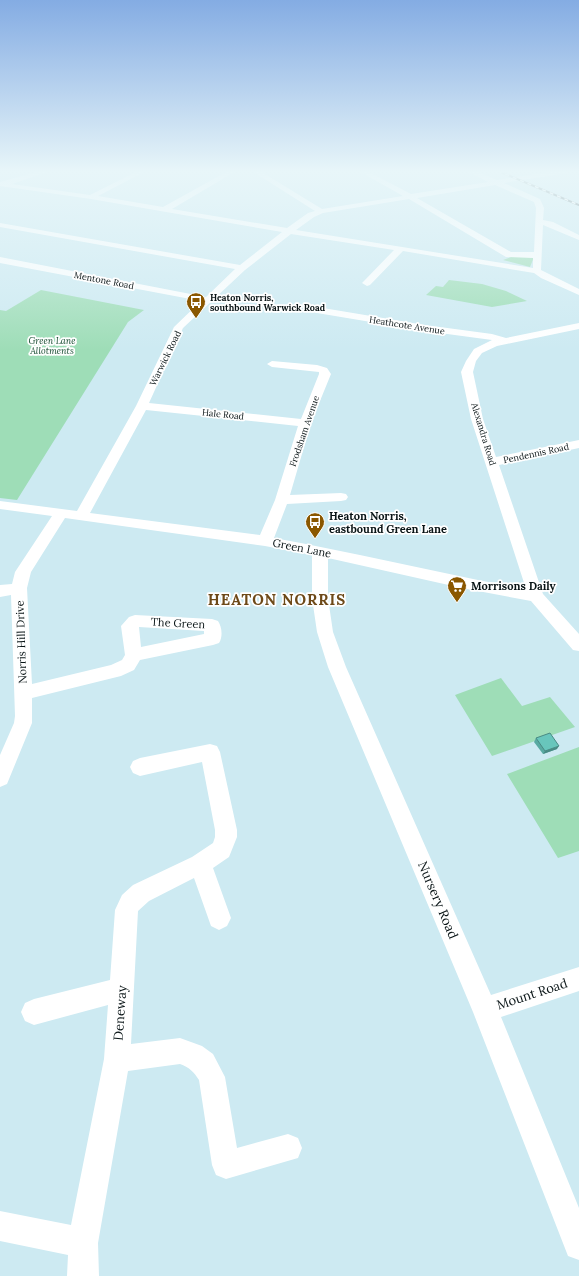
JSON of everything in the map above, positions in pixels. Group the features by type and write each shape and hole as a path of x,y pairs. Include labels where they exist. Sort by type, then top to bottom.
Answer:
{"street":[{"path":"31,231 242,268"},
{"path":"289,231 495,263 537,271 544,276 579,292"},
{"name":"Warwick Road","path":"80,516 142,406 179,328 242,268 289,231"},
{"path":"468,231 509,255"},
{"path":"537,271 538,231"},
{"path":"564,231 579,238"},
{"path":"367,283 401,248"},
{"path":"495,263 497,260 509,255 538,255"},
{"name":"Mentone Road","path":"0,260 208,300"},
{"name":"Heathcote Avenue","path":"311,309 424,328 492,337 503,340"},
{"name":"Alexandra Road","path":"536,596 477,419 467,372 471,361 478,351 503,340 579,326"},
{"name":"Frodsham Avenue","path":"265,541 282,500 305,423 325,374 323,370 272,364"},
{"name":"Hale Road","path":"142,406 305,423"},
{"name":"Pendennis Road","path":"492,462 579,444"},
{"path":"282,500 341,497"},
{"name":"Green Lane","path":"0,505 265,541 320,550 462,583 536,596"},
{"name":"Norris Hill Drive","path":"0,778 23,723 19,588 23,572 61,513"},
{"name":"Nursery Road","path":"320,550 320,598 325,632 337,667 485,1010 576,1228"},
{"path":"0,592 19,588"},
{"path":"536,596 579,645"},
{"path":"23,693 115,671 128,665 134,655"},
{"name":"Deneway","path":"83,1276 83,1244 117,1059 126,910 130,903 141,893 200,864 221,850 226,837 226,830 210,752 140,767"},
{"path":"200,864 219,918"},
{"name":"Mount Road","path":"485,1010 579,979"},
{"path":"34,1012 122,989"},
{"path":"117,1059 180,1051 193,1055 204,1063 212,1077 226,1165 288,1148"},
{"path":"0,1226 83,1244"}],"green space":[{"path":"511,257 534,257 530,267 503,260"},
{"path":"449,280 482,284 506,291 527,301 492,307 426,295 436,286 443,287"},
{"name":"Green Lane Allotments","path":"41,290 144,310 128,322 17,500 0,498 0,310 6,311"},
{"path":"501,678 522,706 550,697 575,727 492,756 455,695"},
{"path":"579,747 579,851 558,858 507,774"}],"building":[{"path":"550,733 559,746 545,751 536,738"}],"place":[{"name":"Heaton Norris, southbound Warwick Road","path":"196,319"},
{"name":"Heaton Norris, eastbound Green Lane","path":"315,539"},
{"name":"Morrisons Daily","path":"457,603"}],"district":[{"name":"HEATON NORRIS","path":"277,599"}]}
